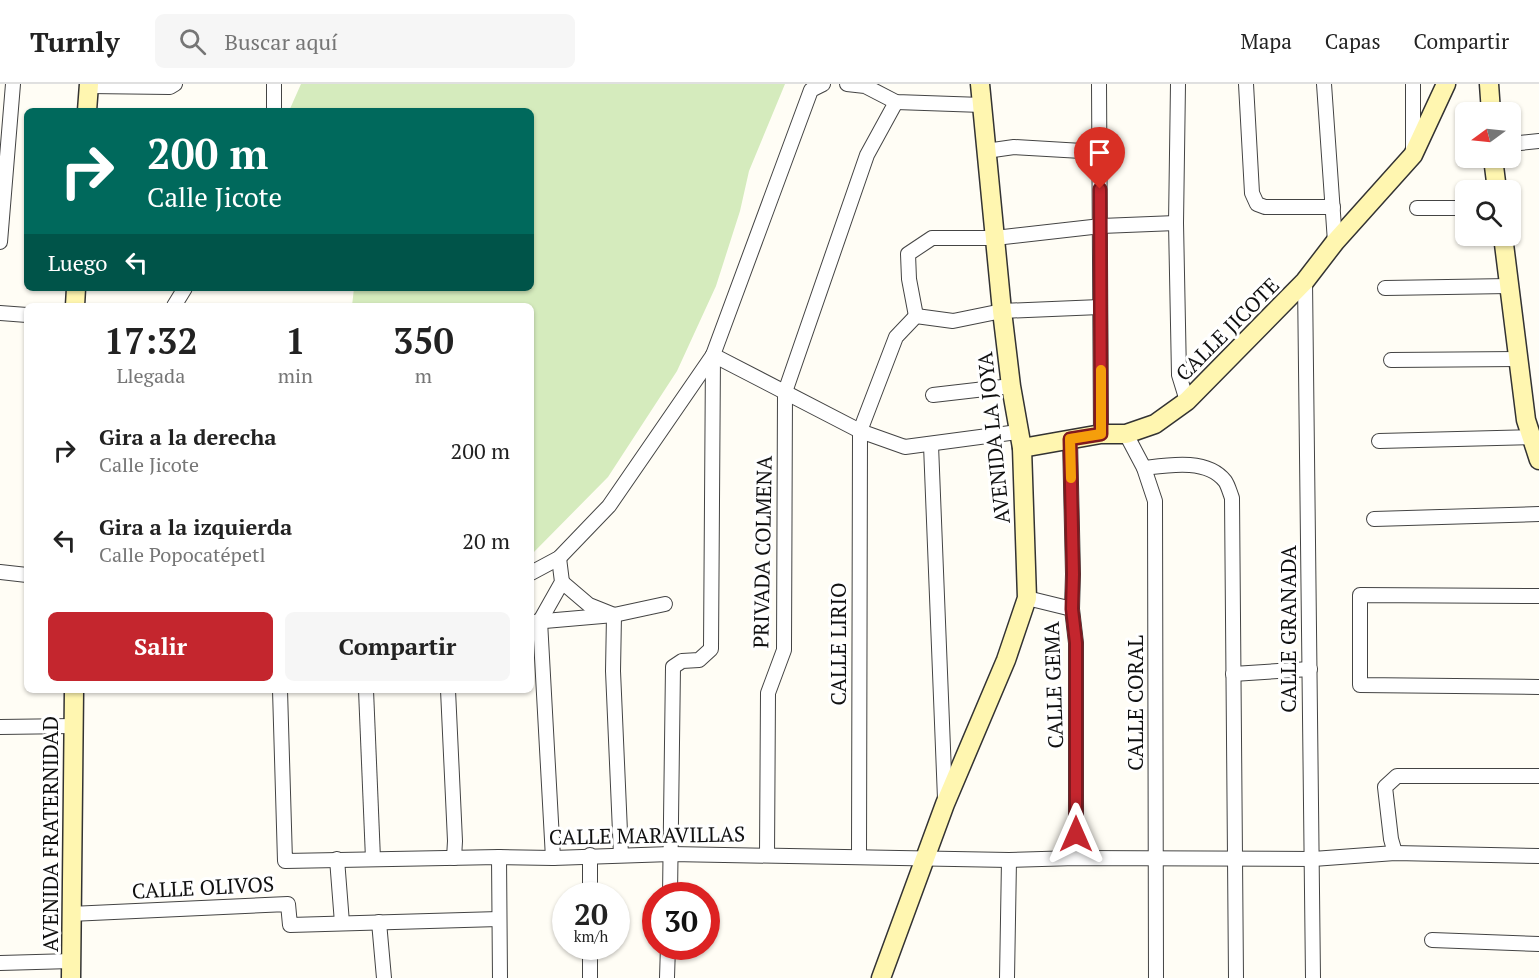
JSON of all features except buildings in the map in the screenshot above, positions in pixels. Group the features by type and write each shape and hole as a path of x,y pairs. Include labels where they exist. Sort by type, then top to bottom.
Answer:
{"main road":[{"name":"AVENIDA LA JOYA","path":"881,978 945,804 1006,660 1027,597 1020,440 1002,311 980,84"},
{"name":"CALLE JICOTE","path":"1020,440 1070,439 1101,434 1126,434 1155,424 1187,401 1305,281 1335,242 1413,155 1446,84"},
{"path":"1490,84 1491,102"},
{"path":"87,108 89,85"},
{"path":"1504,246 1526,420 1536,449"},
{"name":"AVENIDA FRATERNIDAD","path":"71,970 74,693"}],"street":[{"path":"0,242 13,84"},
{"path":"89,85 170,87 175,84"},
{"path":"273,84 274,108"},
{"path":"534,571 560,558 609,506 712,355 812,90 823,84"},
{"path":"847,84 865,85 896,102 982,105"},
{"path":"1099,84 1101,434"},
{"path":"1178,84 1176,223 1179,375 1187,401"},
{"path":"1246,84 1252,193 1257,204 1265,207 1333,207"},
{"path":"1324,84 1335,242"},
{"path":"1413,84 1413,155"},
{"name":"PRIVADA COLMENA","path":"767,855 768,693 784,650 785,392 867,155 896,102"},
{"path":"1521,143 1539,141"},
{"path":"986,151 1014,147 1099,152"},
{"path":"1417,208 1455,208"},
{"path":"916,316 909,279 908,254 932,238 995,238 1101,226 1176,223"},
{"name":"CALLE GRANADA","path":"1305,281 1313,859 1312,978"},
{"path":"1385,288 1509,286"},
{"path":"916,316 953,321 1002,311 1100,307"},
{"path":"0,313 24,315"},
{"path":"860,431 896,337 916,316"},
{"path":"712,355 860,431 905,447 1020,440"},
{"path":"670,882 673,667 681,661 699,660 711,649 712,355"},
{"path":"1390,360 1518,359"},
{"path":"933,395 1011,386"},
{"name":"CALLE LIRIO","path":"859,856 860,431"},
{"name":"CALLE CORAL","path":"1126,434 1144,468 1155,501 1156,978"},
{"name":"CALLE GEMA","path":"1070,439 1072,609 1076,643 1076,858"},
{"path":"1379,441 1536,449"},
{"path":"931,445 945,804"},
{"path":"1144,468 1181,463 1214,471 1226,482 1232,498 1236,978"},
{"path":"1374,519 1539,514"},
{"path":"553,858 536,622 562,582 560,558"},
{"path":"0,572 24,575"},
{"path":"562,582 590,605 614,615"},
{"path":"1539,596 1360,595 1360,685 1539,687"},
{"path":"1027,597 1072,609"},
{"path":"536,622 614,615 665,604"},
{"path":"614,615 613,671 621,855"},
{"path":"1233,674 1310,669"},
{"name":"CALLE MARAVILLAS","path":"280,693 285,861 553,858 671,854 1009,860 1313,859 1395,853 1539,856"},
{"path":"366,693 373,859"},
{"path":"448,693 454,858"},
{"path":"0,727 73,726"},
{"path":"1395,853 1391,839 1385,788 1396,776 1539,776"},
{"path":"590,882 591,855"},
{"path":"499,857 500,978"},
{"path":"337,859 342,923"},
{"path":"1007,978 1009,860"},
{"name":"CALLE OLIVOS","path":"70,914 288,904 290,925 499,919"},
{"path":"380,922 384,978"},
{"path":"1432,940 1539,944"},
{"path":"590,960 590,978"},
{"path":"667,978 668,960"},
{"path":"0,963 71,970"}],"green space":[{"path":"301,84 785,84 749,171 740,211 716,286 677,371 608,477 534,552 534,303 352,303 354,291 534,291 534,108 290,108"}],"slow traffic":[{"path":"1071,478 1070,439 1101,434 1101,370"}],"route":[{"path":"1076,834 1076,643 1072,609 1070,439 1101,434 1100,189"}]}
